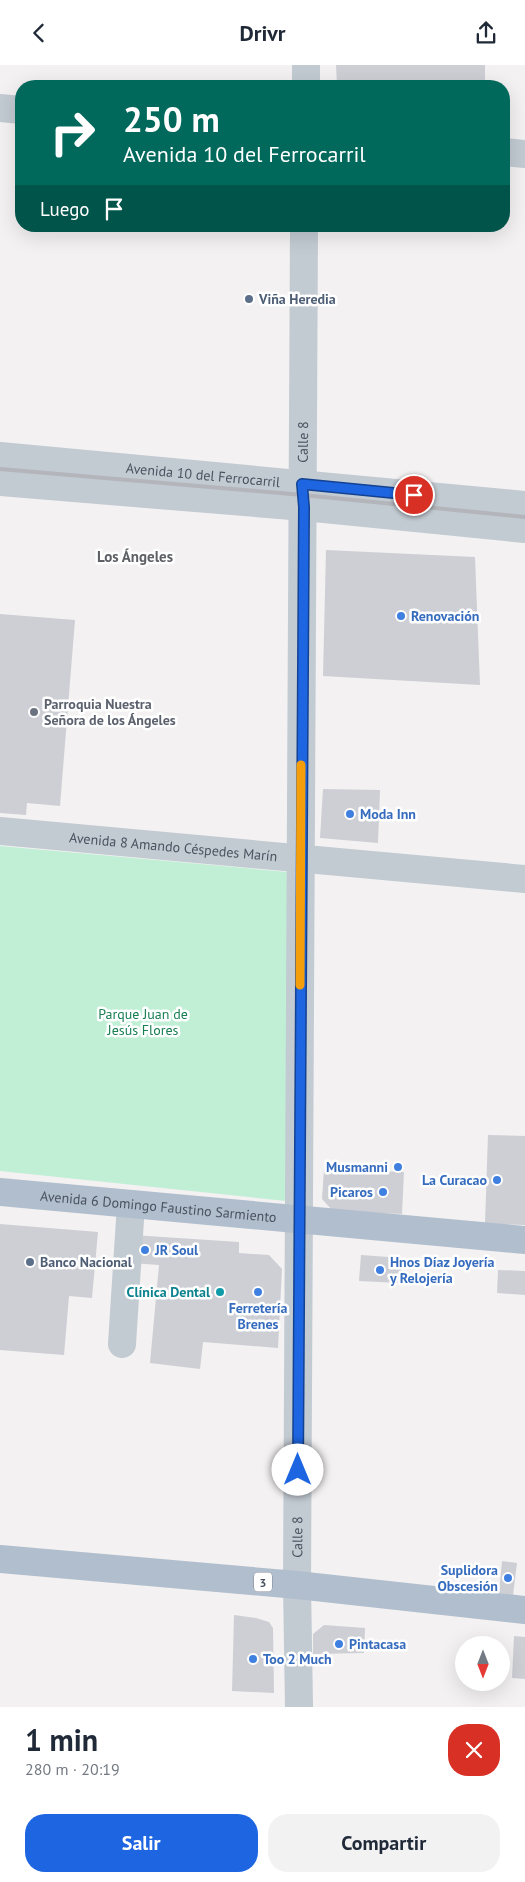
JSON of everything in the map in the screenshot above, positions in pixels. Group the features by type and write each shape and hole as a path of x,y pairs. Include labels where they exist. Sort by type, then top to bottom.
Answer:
{"main road":[{"name":"Avenida 6 Domingo Faustino Sarmiento","path":"0,1192 525,1241"},
{"name":"3","path":"0,1559 297,1585 525,1610"}],"street":[{"path":"306,65 306,80"},
{"path":"0,108 15,109"},
{"path":"510,153 525,154"},
{"name":"Calle 8","path":"299,1707 297,1585 304,232"},
{"name":"Avenida 10 del Ferrocarril","path":"0,456 303,495 525,529"},
{"name":"Avenida 10 del Ferrocarril","path":"0,482 525,505"},
{"name":"Avenida 8 Amando Céspedes Marín","path":"0,831 525,879"},
{"path":"122,1344 131,1204"}],"green space":[{"name":"Parque Juan de Jesús Flores","path":"0,846 288,872 286,1201 0,1171"}],"building":[{"path":"336,65 485,65 485,80 337,80"},
{"name":"Renovación","path":"326,550 475,557 480,685 323,676"},
{"name":"Parroquia Nuestra Señora de los Ángeles","path":"0,614 75,620 60,806 27,803 26,815 0,813"},
{"name":"Moda Inn","path":"323,789 380,790 378,843 320,838"},
{"path":"488,1135 525,1136 525,1225 485,1224"},
{"path":"324,1169 404,1172 402,1214 333,1211 322,1199"},
{"name":"Banco Nacional","path":"0,1224 98,1232 92,1298 69,1296 64,1355 0,1350"},
{"path":"132,1235 239,1242 239,1253 269,1255 282,1269 278,1348 203,1342 200,1369 150,1363 159,1265 130,1263"},
{"name":"Hnos Díaz Joyería y Relojería","path":"361,1255 402,1258 400,1283 359,1281"},
{"path":"498,1270 525,1271 525,1295 497,1293"},
{"name":"Suplidora Obscesión","path":"502,1561 517,1563 513,1595 499,1593"},
{"name":"Too 2 Much","path":"234,1615 269,1622 273,1628 274,1693 232,1691"},
{"name":"Pintacasa","path":"324,1625 365,1628 364,1653 313,1654 313,1634"},
{"path":"514,1636 525,1637 525,1679 512,1678"}],"railway":[{"path":"0,469 303,495 525,517"}],"slow traffic":[{"path":"300,985 301,765"}],"place":[{"name":"Viña Heredia","path":"249,299"},
{"name":"Renovación","path":"401,616"},
{"name":"Parroquia Nuestra Señora de los Ángeles","path":"34,712"},
{"name":"Moda Inn","path":"350,814"},
{"name":"Musmanni","path":"398,1167"},
{"name":"La Curacao","path":"497,1180"},
{"name":"Picaros","path":"383,1192"},
{"name":"JR Soul","path":"145,1250"},
{"name":"Banco Nacional","path":"30,1262"},
{"name":"Hnos Díaz Joyería y Relojería","path":"380,1270"},
{"name":"Clínica Dental","path":"220,1292"},
{"name":"Ferretería Brenes","path":"258,1292"},
{"name":"Suplidora Obscesión","path":"508,1578"},
{"name":"Pintacasa","path":"339,1644"},
{"name":"Too 2 Much","path":"253,1659"}],"district":[{"name":"Los Ángeles","path":"135,556"}],"route":[{"path":"298,1470 300,859 304,507 302,484 414,495"}]}
